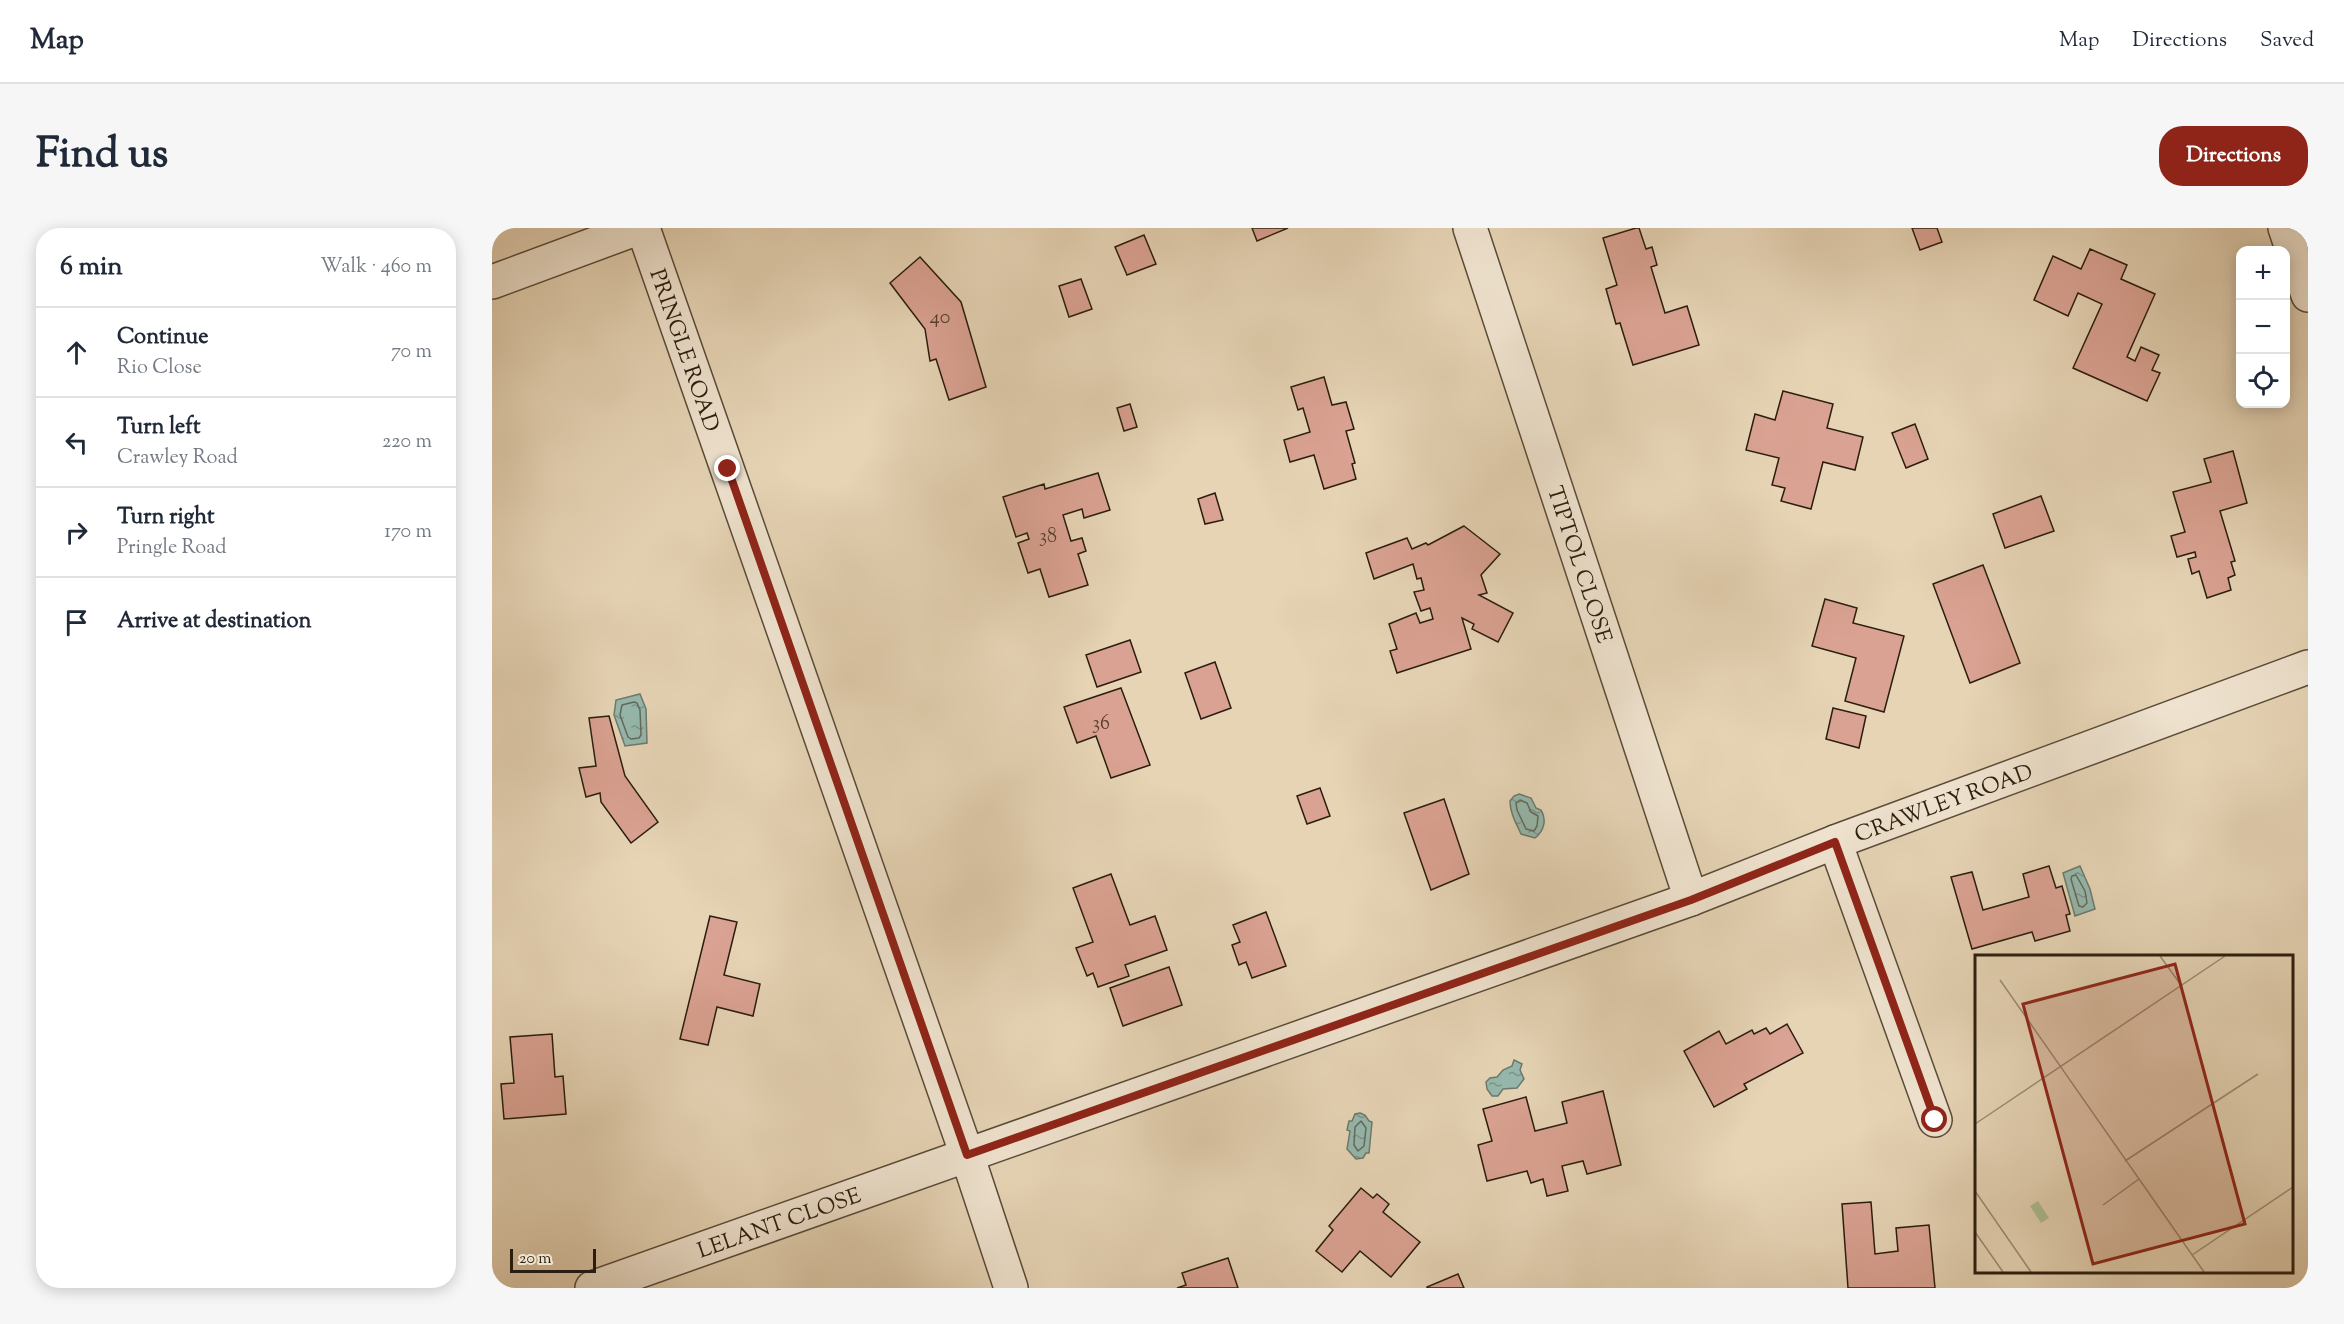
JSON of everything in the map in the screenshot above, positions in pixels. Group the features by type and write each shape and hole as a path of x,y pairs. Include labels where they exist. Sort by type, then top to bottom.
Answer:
{"street":[{"path":"492,282 638,228"},
{"name":"PRINGLE ROAD","path":"643,228 967,1155 1011,1288"},
{"name":"TIPTOL CLOSE","path":"1470,228 1691,900"},
{"path":"2285,228 2308,295"},
{"name":"CRAWLEY ROAD","path":"967,1155 1691,900 1835,842 2308,666"},
{"path":"1835,842 1935,1120"},
{"name":"LELANT CLOSE","path":"592,1288 967,1155"}],"water":[{"path":"640,694 646,709 647,743 625,746 614,715 616,700"},
{"path":"1519,794 1531,798 1536,808 1543,814 1544,825 1535,838 1521,834 1511,810 1510,801"},
{"path":"2080,866 2090,889 2095,909 2075,916 2063,873"},
{"path":"1514,1060 1522,1064 1520,1070 1524,1079 1517,1088 1503,1089 1498,1096 1492,1096 1487,1089 1486,1082 1512,1066"},
{"path":"1360,1113 1372,1122 1369,1153 1366,1153 1363,1158 1356,1159 1347,1149 1350,1131 1347,1130 1349,1121 1352,1121 1355,1114"}],"building":[{"path":"1252,228 1288,228 1257,241"},
{"path":"1639,228 1646,249 1652,247 1657,265 1651,267 1665,313 1687,306 1699,345 1633,365 1620,323 1616,324 1606,289 1617,285 1603,238"},
{"path":"1912,228 1937,228 1942,242 1920,250"},
{"path":"1144,235 1156,264 1127,275 1115,247"},
{"path":"2090,249 2127,265 2121,279 2155,294 2127,357 2135,361 2141,347 2159,355 2152,370 2160,373 2147,401 2073,368 2102,304 2078,293 2068,316 2034,300 2053,256 2081,269"},
{"path":"920,257 961,302 986,387 949,400 936,359 930,361 925,329 890,283"},
{"path":"1081,279 1092,309 1069,317 1059,286"},
{"path":"1324,377 1332,405 1346,402 1354,429 1346,431 1355,463 1352,464 1356,479 1324,489 1314,455 1290,462 1284,440 1310,432 1303,408 1298,410 1291,387"},
{"path":"1783,391 1833,404 1827,428 1863,437 1855,470 1823,462 1811,509 1781,501 1785,488 1772,485 1779,458 1746,450 1755,414 1775,420"},
{"path":"1130,404 1137,427 1124,431 1117,408"},
{"path":"1915,424 1928,459 1906,468 1892,433"},
{"path":"2233,451 2247,503 2220,511 2235,561 2231,562 2235,575 2228,578 2231,590 2207,598 2199,571 2192,574 2188,559 2196,557 2195,552 2177,557 2171,536 2185,532 2173,492 2211,482 2204,459"},
{"path":"1098,473 1110,510 1084,518 1082,509 1063,515 1071,541 1082,538 1086,551 1078,554 1088,585 1049,597 1040,569 1028,573 1018,543 1029,539 1027,533 1016,537 1003,497 1044,484 1045,489"},
{"path":"1215,493 1223,520 1205,524 1198,499"},
{"path":"2041,496 2054,531 2005,548 1993,514"},
{"path":"1464,526 1500,554 1481,575 1487,593 1479,595 1513,613 1498,642 1472,629 1474,624 1462,618 1471,649 1397,673 1390,651 1397,649 1389,624 1416,613 1420,623 1433,619 1430,608 1421,611 1414,592 1424,590 1421,578 1417,579 1413,564 1374,579 1366,553 1407,538 1412,549 1426,543 1428,545"},
{"path":"1983,565 2020,663 1970,683 1933,584"},
{"path":"1825,599 1857,608 1853,623 1904,636 1884,712 1845,701 1856,658 1812,646"},
{"path":"1130,640 1141,672 1097,687 1086,655"},
{"path":"1215,662 1231,708 1201,719 1185,673"},
{"path":"1121,688 1150,765 1111,778 1096,736 1077,743 1064,707"},
{"path":"1833,708 1866,716 1859,748 1826,739"},
{"path":"609,716 625,776 658,822 631,843 601,802 600,793 586,797 579,768 596,766 589,718"},
{"path":"1320,788 1330,816 1307,824 1297,796"},
{"path":"1444,799 1469,874 1431,890 1404,813"},
{"path":"2049,866 2056,888 2062,886 2070,914 2066,915 2070,931 2035,941 2032,932 1972,949 1951,877 1972,872 1983,910 2029,897 2023,874"},
{"path":"1111,874 1130,925 1155,916 1167,950 1125,965 1129,976 1098,987 1093,973 1087,976 1076,948 1093,942 1073,888"},
{"path":"1266,912 1286,966 1252,978 1246,962 1239,965 1232,945 1240,942 1233,925"},
{"path":"710,916 737,922 724,975 760,984 753,1016 717,1007 708,1045 680,1039"},
{"path":"1169,967 1182,1005 1123,1026 1110,988"},
{"path":"1787,1024 1803,1053 1744,1084 1747,1089 1714,1107 1684,1051 1719,1031 1726,1044 1752,1030 1754,1034 1766,1028 1770,1034"},
{"path":"552,1034 555,1077 563,1076 566,1114 504,1119 501,1084 514,1083 510,1037"},
{"path":"1603,1091 1621,1165 1587,1174 1583,1161 1562,1166 1568,1191 1547,1196 1543,1179 1531,1183 1527,1171 1487,1181 1478,1145 1492,1141 1483,1109 1526,1097 1535,1131 1567,1123 1562,1102"},
{"path":"1361,1188 1373,1198 1377,1194 1389,1204 1383,1212 1420,1242 1391,1277 1360,1251 1342,1272 1316,1251 1333,1230 1329,1226"},
{"path":"1871,1202 1875,1254 1898,1251 1896,1228 1929,1225 1935,1288 1848,1288 1842,1204"},
{"path":"1228,1258 1238,1288 1177,1288 1186,1285 1182,1273"},
{"path":"1458,1274 1464,1288 1427,1288 1427,1287"}],"route":[{"path":"728,469 967,1155 1691,900 1835,842 1935,1120"}]}
